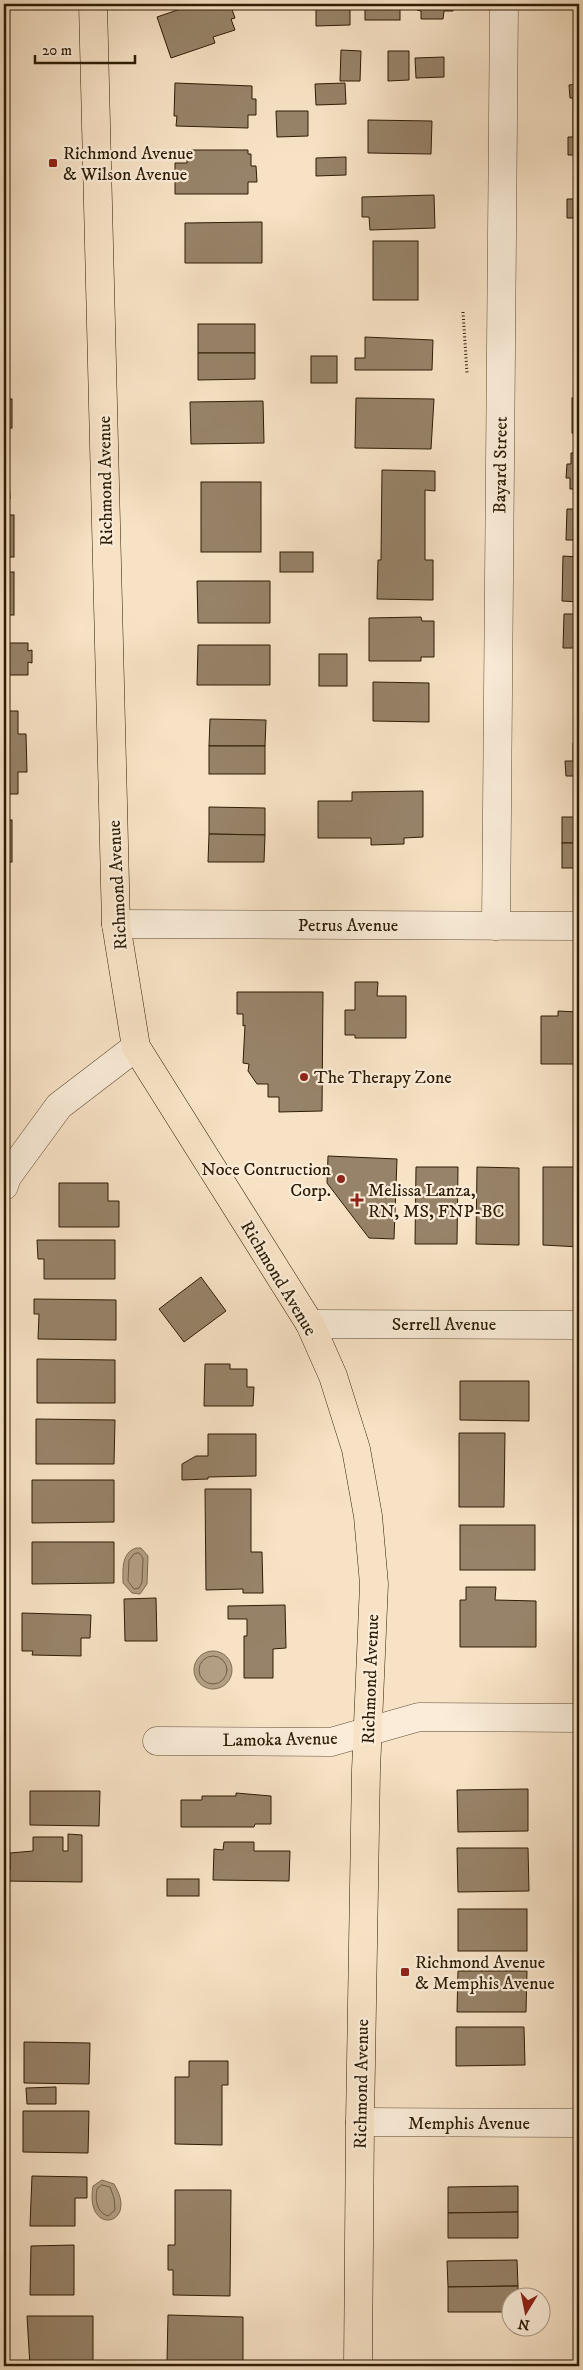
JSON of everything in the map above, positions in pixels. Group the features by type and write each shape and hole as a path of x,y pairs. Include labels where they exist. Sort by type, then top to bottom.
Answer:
{"main road":[{"name":"Richmond Avenue","path":"93,4 116,924 136,1047 310,1324 333,1376 356,1449 368,1516 374,1584 367,1732 358,2366"}],"street":[{"name":"Bayard Street","path":"496,926 504,4"},
{"name":"Petrus Avenue","path":"116,924 579,926"},
{"path":"4,1186 8,1177 59,1106 136,1047"},
{"name":"Serrell Avenue","path":"310,1324 579,1325"},
{"name":"Lamoka Avenue","path":"157,1740 331,1742 419,1717 579,1718"},
{"name":"Memphis Avenue","path":"360,2122 579,2124"}],"path":[{"path":"463,312 468,375"}],"water":[{"path":"141,1548 148,1556 147,1584 140,1594 132,1593 123,1583 125,1558 131,1550"},
{"path":"213,1651 227,1656 232,1670 227,1684 213,1689 199,1684 194,1670 199,1656"},
{"path":"102,2180 114,2184 120,2198 120,2209 116,2217 110,2220 103,2219 96,2213 92,2202 93,2186"}],"building":[{"path":"195,4 230,4 235,18 231,19 235,30 213,37 215,43 171,58 157,17"},
{"path":"316,4 350,4 350,25 316,26"},
{"path":"365,4 400,4 400,20 365,20"},
{"path":"417,4 453,4 453,11 444,11 443,19 421,19 421,11 417,10"},
{"path":"562,4 579,4 579,6 562,6"},
{"path":"341,50 361,51 360,81 340,81"},
{"path":"388,51 409,51 409,80 388,81"},
{"path":"444,57 444,77 416,78 415,58"},
{"path":"175,83 252,86 252,99 256,99 256,115 248,115 248,128 176,126 177,116 174,116"},
{"path":"345,83 346,104 316,105 315,84"},
{"path":"579,84 579,155 568,155 568,137 573,137 573,98 570,98 569,85"},
{"path":"276,111 308,111 308,136 277,137"},
{"path":"368,120 432,121 431,154 368,153"},
{"path":"187,150 248,150 248,154 251,154 251,166 256,166 257,182 248,182 248,194 175,194 175,163 187,163"},
{"path":"346,157 346,175 316,176 316,158"},
{"path":"574,188 579,188 579,229 574,229 574,218 567,218 567,199 574,199"},
{"path":"434,195 435,228 370,230 369,217 362,217 362,197"},
{"path":"4,204 6,204 5,246 4,246"},
{"path":"262,222 262,263 185,263 185,223"},
{"path":"373,241 418,241 418,300 373,300"},
{"path":"576,249 579,249 579,290 576,290"},
{"path":"5,264 5,307 4,307"},
{"path":"198,324 255,324 255,353 198,353"},
{"path":"576,324 579,324 579,364 575,364"},
{"path":"365,337 433,340 432,370 355,370 355,358 365,358"},
{"path":"198,353 255,353 255,379 198,380"},
{"path":"311,356 337,356 337,383 311,383"},
{"path":"356,398 434,399 431,449 355,448"},
{"path":"572,398 579,398 579,433 572,433"},
{"path":"4,399 12,399 12,428 4,428"},
{"path":"263,401 264,443 191,444 190,402"},
{"path":"571,453 579,453 579,489 570,489 570,478 566,478 567,464 571,464"},
{"path":"8,457 10,499 4,499 4,458"},
{"path":"382,470 435,471 435,491 425,490 425,560 433,560 433,600 377,599 378,560 381,560"},
{"path":"201,482 261,482 261,552 201,552"},
{"path":"567,509 579,509 579,540 566,540"},
{"path":"4,515 14,515 14,557 4,557"},
{"path":"280,552 313,552 313,572 280,572"},
{"path":"563,556 579,557 579,602 562,601"},
{"path":"4,572 14,572 14,615 4,615"},
{"path":"197,581 270,581 270,623 198,623"},
{"path":"564,614 579,614 579,648 563,648"},
{"path":"421,617 422,621 434,621 434,657 421,657 421,661 369,661 369,618"},
{"path":"4,643 28,643 28,651 32,650 32,663 28,662 28,675 4,675"},
{"path":"198,645 270,645 270,685 197,685"},
{"path":"319,654 347,654 347,686 319,686"},
{"path":"373,682 429,683 429,722 373,721"},
{"path":"4,711 18,711 18,734 26,734 27,772 18,772 18,794 4,794"},
{"path":"210,719 266,720 265,746 209,746"},
{"path":"573,743 579,743 579,798 578,776 566,776 565,761 573,761"},
{"path":"209,746 265,746 265,774 209,774"},
{"path":"423,791 423,837 404,838 404,844 371,845 371,838 318,838 318,801 352,801 352,792"},
{"path":"209,807 265,808 265,835 209,834"},
{"path":"562,817 579,817 579,843 562,843"},
{"path":"4,820 12,820 12,862 4,862"},
{"path":"209,834 265,835 264,862 208,862"},
{"path":"562,843 579,843 579,868 562,868"},
{"path":"355,982 378,982 377,996 406,996 406,1038 355,1038 355,1035 345,1035 345,1010 355,1010"},
{"path":"237,992 323,992 322,1111 279,1112 279,1097 268,1097 268,1084 257,1084 248,1071 249,1064 243,1063 245,1025 243,1026 243,1014 237,1014"},
{"path":"558,1011 579,1012 579,1064 541,1064 541,1016 558,1016"},
{"path":"328,1156 397,1159 394,1239 369,1238 327,1183"},
{"path":"416,1167 458,1167 457,1244 415,1244"},
{"path":"477,1167 519,1168 519,1245 476,1244"},
{"path":"543,1167 579,1167 579,1247 543,1245"},
{"path":"59,1183 108,1183 108,1201 119,1201 119,1227 59,1227"},
{"path":"37,1240 115,1240 115,1279 44,1279 44,1259 38,1259"},
{"path":"201,1277 226,1311 184,1342 159,1309"},
{"path":"34,1299 116,1300 116,1340 38,1339 39,1314 34,1314"},
{"path":"37,1359 115,1360 115,1403 37,1403"},
{"path":"205,1364 230,1364 230,1369 247,1369 247,1387 254,1387 253,1406 204,1406"},
{"path":"460,1381 529,1381 529,1421 460,1420"},
{"path":"36,1419 115,1420 114,1464 36,1464"},
{"path":"459,1433 505,1433 504,1507 459,1507"},
{"path":"208,1434 256,1434 256,1476 208,1477 208,1479 182,1480 182,1464 196,1456 208,1456"},
{"path":"32,1480 114,1480 114,1522 32,1523"},
{"path":"205,1489 251,1489 251,1552 262,1552 263,1593 243,1593 243,1589 206,1590"},
{"path":"460,1525 535,1525 535,1570 460,1570"},
{"path":"32,1542 114,1542 114,1583 32,1584"},
{"path":"466,1587 496,1587 495,1600 536,1601 536,1647 460,1647 460,1600 466,1600"},
{"path":"156,1598 157,1641 125,1641 124,1599"},
{"path":"285,1605 286,1648 273,1649 273,1678 244,1678 244,1636 247,1636 247,1619 228,1619 228,1606"},
{"path":"22,1613 91,1615 90,1638 81,1638 81,1656 32,1655 33,1651 22,1651"},
{"path":"528,1789 528,1831 458,1832 457,1790"},
{"path":"30,1791 100,1791 99,1826 30,1825"},
{"path":"236,1793 271,1796 271,1824 255,1824 254,1827 181,1827 181,1800 202,1800 202,1796 236,1796"},
{"path":"68,1834 82,1835 82,1882 4,1881 4,1870 10,1870 10,1853 33,1851 33,1837 63,1837 63,1851 68,1851"},
{"path":"224,1842 254,1842 254,1851 290,1851 289,1881 213,1880 214,1849 223,1850"},
{"path":"457,1848 528,1848 529,1891 458,1892"},
{"path":"167,1879 199,1879 199,1896 167,1896"},
{"path":"458,1909 527,1909 527,1951 458,1951"},
{"path":"458,1971 527,1971 526,2012 457,2012"},
{"path":"456,2027 524,2027 525,2065 456,2066"},
{"path":"24,2042 90,2043 89,2084 24,2083"},
{"path":"189,2061 228,2061 228,2085 222,2085 222,2145 175,2144 175,2077 189,2077"},
{"path":"56,2087 56,2104 27,2104 26,2088"},
{"path":"23,2111 89,2111 88,2153 23,2152"},
{"path":"32,2176 87,2177 87,2198 75,2198 75,2226 30,2226"},
{"path":"518,2186 518,2212 448,2213 448,2187"},
{"path":"175,2190 231,2190 230,2296 173,2295 173,2270 168,2270 168,2245 175,2245"},
{"path":"579,2196 579,2273 576,2273 577,2198"},
{"path":"518,2212 518,2238 448,2238 448,2213"},
{"path":"74,2245 74,2295 30,2295 31,2246"},
{"path":"517,2260 518,2286 448,2287 447,2261"},
{"path":"518,2286 518,2288 500,2288 500,2312 448,2312 448,2287"},
{"path":"168,2315 243,2317 243,2362 167,2361"},
{"path":"27,2316 93,2316 93,2366 30,2366"}],"place":[{"name":"Richmond Avenue & Wilson Avenue","path":"53,163"},
{"name":"The Therapy Zone","path":"304,1077"},
{"name":"Noce Contruction Corp.","path":"341,1179"},
{"name":"Melissa Lanza, RN, MS, FNP-BC","path":"357,1200"},
{"name":"Richmond Avenue & Memphis Avenue","path":"405,1972"}]}
